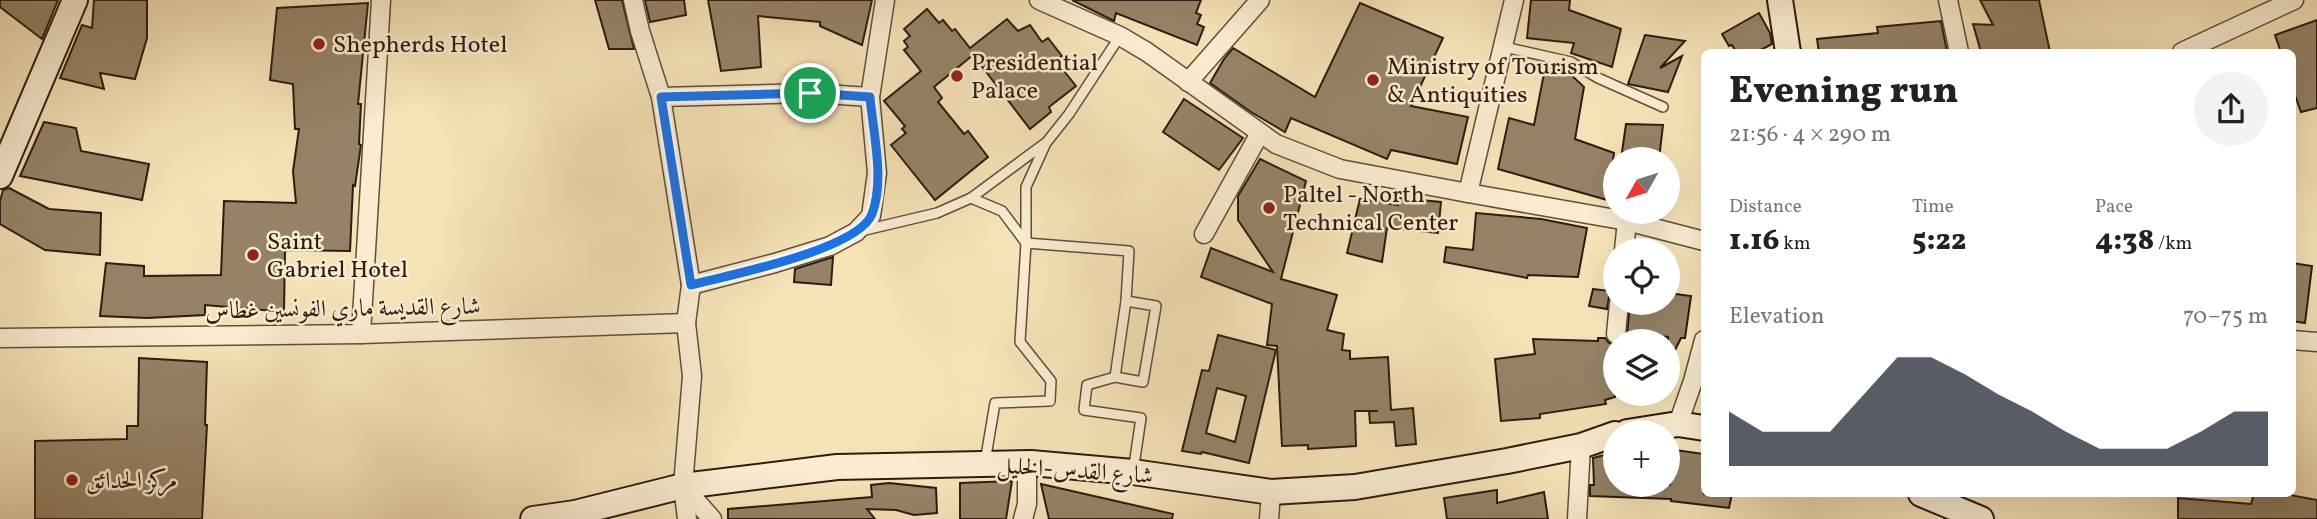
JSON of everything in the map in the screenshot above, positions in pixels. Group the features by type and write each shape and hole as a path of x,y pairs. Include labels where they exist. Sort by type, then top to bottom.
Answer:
{"main road":[{"path":"1,171 75,0"},
{"path":"1780,0 1788,49"},
{"path":"1680,424 1701,428"},
{"name":"شارع القدس-الخليل","path":"533,519 575,513 683,486 837,467 1027,463 1133,472 1271,492 1355,487 1581,446 1603,438"},
{"path":"1928,497 1981,519"}],"street":[{"path":"361,334 381,0"},
{"path":"633,0 661,97 691,285 686,323 692,376 683,486 687,519"},
{"path":"691,285 819,250 856,232 871,216 877,173 870,97 885,0"},
{"path":"1039,0 1120,36 1147,52 1276,144 1340,169 1603,216"},
{"path":"1188,82 1260,0"},
{"path":"1468,193 1514,0"},
{"path":"1948,0 1958,49"},
{"path":"2188,49 2294,0"},
{"path":"661,97 810,93 870,97"},
{"path":"1204,234 1260,133"},
{"path":"1639,224 1701,240"},
{"name":"شارع القديسة ماري الفونسين غطاس","path":"0,338 361,334 686,323"},
{"path":"2296,340 2317,342"},
{"path":"1679,420 1701,351"},
{"path":"1577,519 1581,446"},
{"path":"1023,519 1027,504 1027,463"},
{"path":"683,486 712,519"},
{"path":"1269,519 1271,492"}],"lane":[{"path":"984,464 995,403 1050,401 1051,381 1020,342 1026,243 1026,187 1046,143 1069,114 1120,36"},
{"path":"1504,47 1571,62 1598,78 1663,107"},
{"path":"856,232 937,213 971,198 1046,143"},
{"path":"971,198 1002,211 1026,243 1129,251 1126,301 1115,377"},
{"path":"1126,301 1156,306 1143,382 1115,377 1087,385 1084,410 1141,418 1133,472"}],"building":[{"path":"0,0 58,0 42,39 0,7"},
{"path":"94,0 147,0 147,38 135,79 100,73 104,89 60,78 82,25 92,28"},
{"path":"595,0 622,0 634,49 609,49"},
{"path":"645,0 684,0 686,15 650,22"},
{"path":"708,0 872,0 862,45 820,26 820,22 758,16 761,67 721,71"},
{"path":"1072,0 1201,0 1196,13 1201,15 1197,24 1204,27 1197,45 1116,13 1114,21"},
{"path":"1531,0 1570,0 1569,10 1621,29 1612,67 1571,53 1574,43 1527,38"},
{"path":"1980,0 2039,0 2049,49 1980,49 1973,24 1993,25"},
{"path":"368,3 358,104 361,104 361,145 355,186 353,185 350,251 285,250 284,312 205,305 205,315 147,318 100,316 106,263 144,266 144,276 221,275 224,201 296,203 293,171 299,129 295,129 293,84 270,80 277,8"},
{"name":"Ministry of Tourism & Antiquities","path":"1360,3 1443,38 1411,106 1468,117 1457,164 1391,150 1387,159 1291,118 1285,132 1210,83 1233,48 1315,97"},
{"path":"927,9 939,23 943,20 952,31 955,29 970,48 1007,19 1018,31 1030,25 1042,42 1048,38 1062,56 1056,61 1076,86 1049,107 1051,112 1030,129 973,55 934,87 942,98 938,102 964,134 968,131 988,157 935,200 891,145 906,133 902,129 905,126 884,101 921,71 904,50 908,47 904,41 910,36 904,29"},
{"path":"1759,13 1770,33 1772,44 1763,49 1734,49 1732,45 1729,46 1722,34"},
{"path":"2317,20 2317,108 2301,112 2296,98 2296,49 2280,49 2275,35"},
{"path":"1941,21 1946,49 1819,49 1817,39 1878,33 1877,27"},
{"path":"1645,35 1685,41 1660,68 1682,56 1668,92 1628,84"},
{"path":"1545,68 1567,71 1584,87 1575,139 1603,149 1603,199 1498,169 1509,118 1534,125"},
{"path":"1184,99 1243,138 1219,170 1163,132"},
{"path":"44,122 76,128 81,151 149,164 142,200 20,176"},
{"path":"1626,124 1663,125 1660,147 1623,147"},
{"path":"1260,159 1306,181 1281,279 1337,295 1327,330 1344,334 1342,350 1350,351 1350,359 1388,357 1391,410 1413,408 1416,444 1396,446 1394,422 1370,423 1369,411 1355,411 1356,446 1308,449 1308,445 1282,446 1277,346 1267,345 1272,304 1201,277 1211,248 1273,272 1238,220 1238,196"},
{"path":"9,188 49,209 101,213 100,255 45,250 0,224 0,201 3,190"},
{"path":"1399,198 1441,202 1438,233 1387,228 1382,262 1347,253 1360,199 1398,205"},
{"path":"1476,213 1541,219 1587,228 1578,277 1528,275 1527,278 1444,262 1446,247 1473,250"},
{"path":"833,257 831,285 794,282 795,269"},
{"path":"2296,264 2312,266 2305,323 2296,322"},
{"path":"1593,289 1603,290 1603,308 1589,306"},
{"path":"1680,295 1691,296 1685,338 1680,340 1680,329 1628,329 1629,315 1680,315"},
{"path":"1218,335 1276,350 1249,463 1202,452 1182,451 1202,370 1209,371","holes":["1217,388 1246,396 1235,442 1206,433"]},
{"path":"1598,338 1603,338 1603,404 1540,414 1540,418 1501,421 1495,359 1535,354 1533,339 1598,341"},
{"path":"139,358 207,362 202,519 35,519 35,441 127,439 127,426 138,426"},
{"path":"1680,451 1701,454 1701,497 1731,497 1729,508 1671,499 1617,497 1680,497"},
{"path":"1603,455 1603,496 1590,496 1590,485 1594,485 1593,458"},
{"path":"1012,481 1006,519 960,519 960,483"},
{"path":"889,483 936,488 937,513 914,515 896,510 867,509 875,519 728,519 728,509 872,497 871,485"},
{"path":"1041,484 1173,514 1172,519 1049,519"},
{"path":"1497,490 1497,503 1544,492 1548,519 1447,519 1444,498"},
{"path":"2296,496 2317,500 2317,519 2178,519 2178,498 2251,504 2253,497"}],"place":[{"name":"Shepherds Hotel","path":"319,44"},
{"name":"Presidential Palace","path":"957,76"},
{"name":"Ministry of Tourism & Antiquities","path":"1373,80"},
{"name":"Paltel - North Technical Center","path":"1269,208"},
{"name":"Saint Gabriel Hotel","path":"253,255"},
{"name":"مركز الحدائق","path":"72,480"}],"route":[{"path":"810,93 870,97 877,173 871,216 856,232 830,246 691,285 661,97 810,93"}]}
